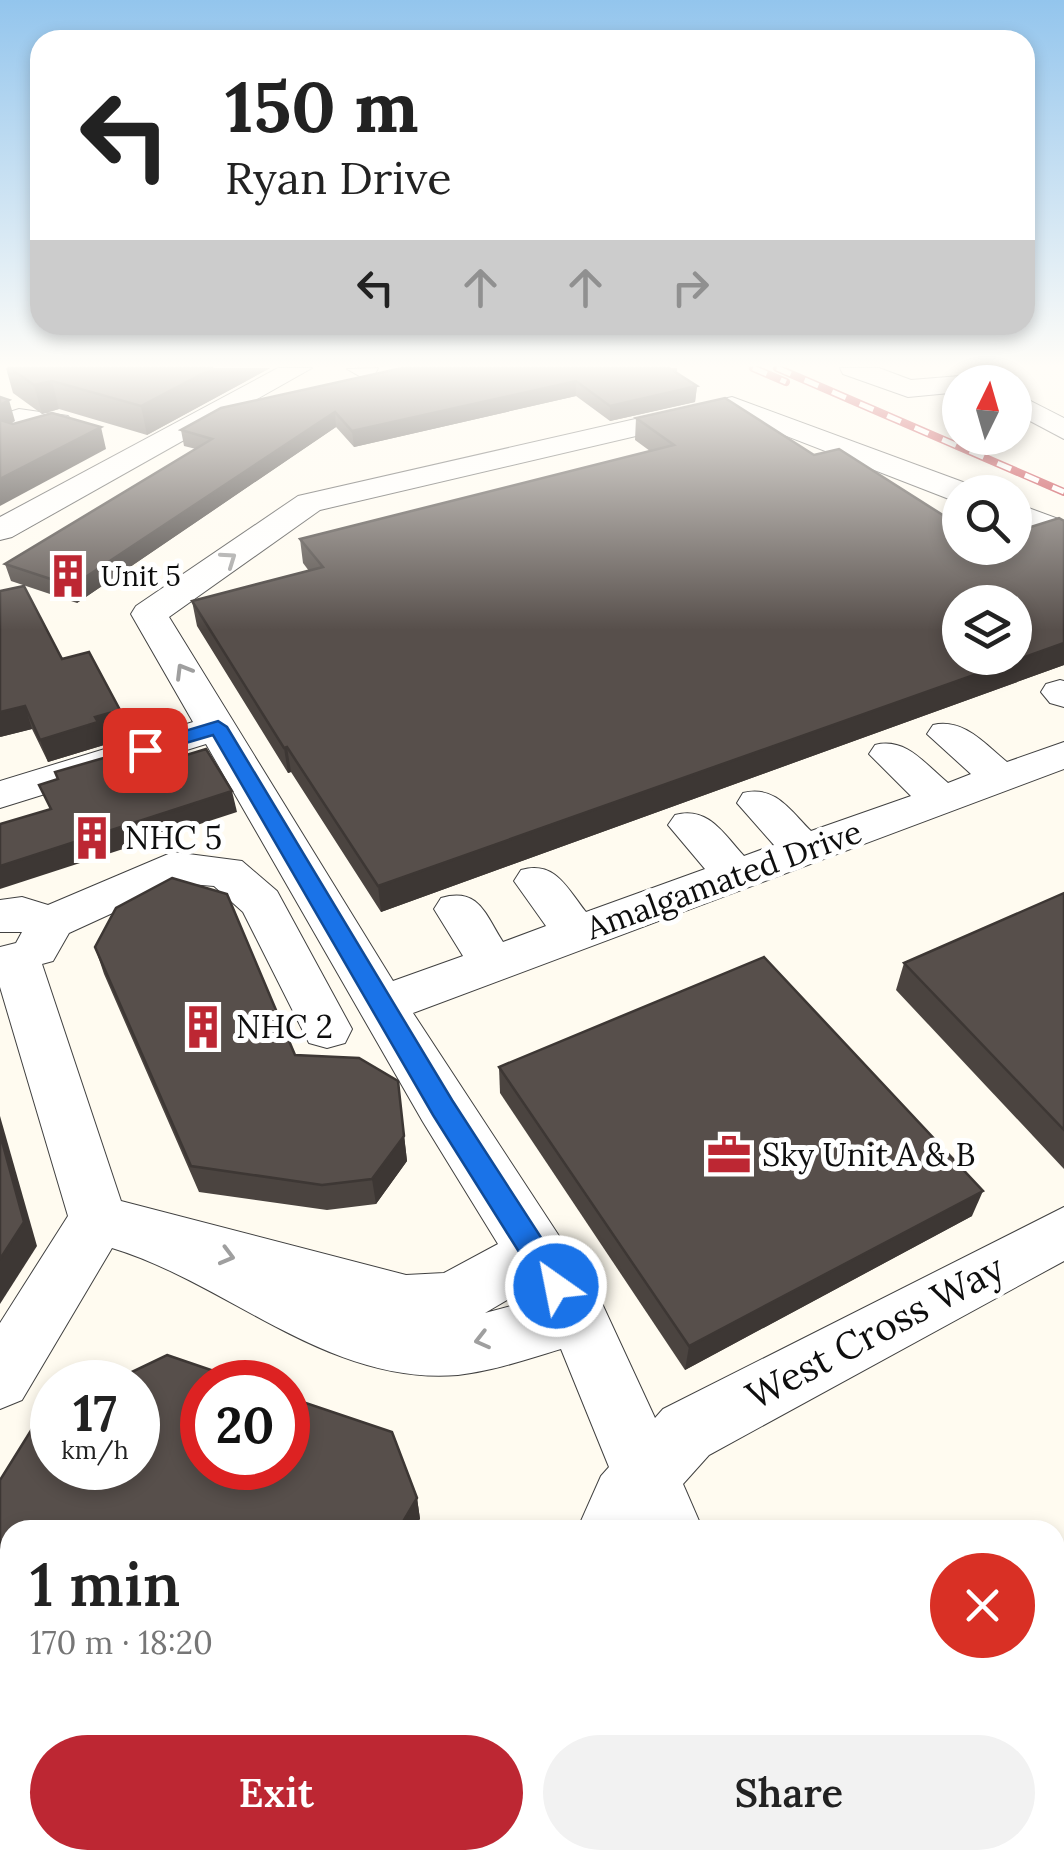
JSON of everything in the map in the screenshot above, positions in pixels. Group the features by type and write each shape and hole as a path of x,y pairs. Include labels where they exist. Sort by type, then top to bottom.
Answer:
{"lane":[{"path":"0,530 60,455"},
{"path":"387,455 417,487"},
{"path":"455,455 477,473"},
{"path":"552,455 417,487 359,506 309,503 149,614 442,1107 577,1317 596,1353 652,1492"},
{"path":"864,455 942,485"},
{"path":"1032,520 1064,532"},
{"path":"0,795 218,727"},
{"path":"948,734 1001,778"},
{"path":"889,754 942,800"},
{"name":"Amalgamated Drive","path":"384,1004 1064,755"},
{"path":"758,803 804,850"},
{"path":"690,825 736,875"},
{"path":"0,1378 98,1219 15,941 173,867 226,872 261,902 327,1029"},
{"path":"536,881 578,934"},
{"path":"457,908 493,964"},
{"path":"98,1219 406,1303 452,1300 535,1254"},
{"name":"West Cross Way","path":"652,1492 1064,1232"},
{"path":"170,1240 319,1318 396,1343 456,1346 577,1317"}],"building":[{"path":"0,455 46,455 0,479"},
{"path":"185,455 270,455 72,586 5,564"},
{"path":"633,455 849,455 942,515 942,565 1032,565 1032,527 1059,518 1064,521 1064,643 1032,654 1032,585 942,585 942,675 974,675 378,886 287,747 284,748 192,601 323,567 300,539"},
{"path":"24,586 62,659 89,652 120,710 95,717 98,722 40,740 25,706 0,712 0,591"},
{"path":"206,749 232,791 0,866 0,824 51,809 39,785 58,779 55,772 114,755 124,774"},
{"name":"NHC 2","path":"172,878 227,894 295,1055 359,1058 398,1081 404,1136 372,1179 322,1185 191,1166 95,947 116,908"},
{"path":"1064,893 1064,1130 904,963"},
{"name":"Sky Unit A & B","path":"764,957 983,1191 689,1346 499,1067"},
{"path":"0,1134 24,1222 0,1259"},
{"path":"167,1355 182,1360 180,1490 310,1490 310,1404 392,1432 417,1498 404,1520 0,1520 0,1480 30,1432 30,1490 160,1490 160,1360 157,1360"}],"railway":[{"path":"979,455 1064,492"}],"place":[{"name":"Unit 5","path":"68,576"},
{"name":"NHC 5","path":"92,838"},
{"name":"NHC 2","path":"203,1027"},
{"name":"Sky Unit A & B","path":"729,1155"}],"route":[{"path":"145,750 218,727 442,1107 556,1286"}]}
